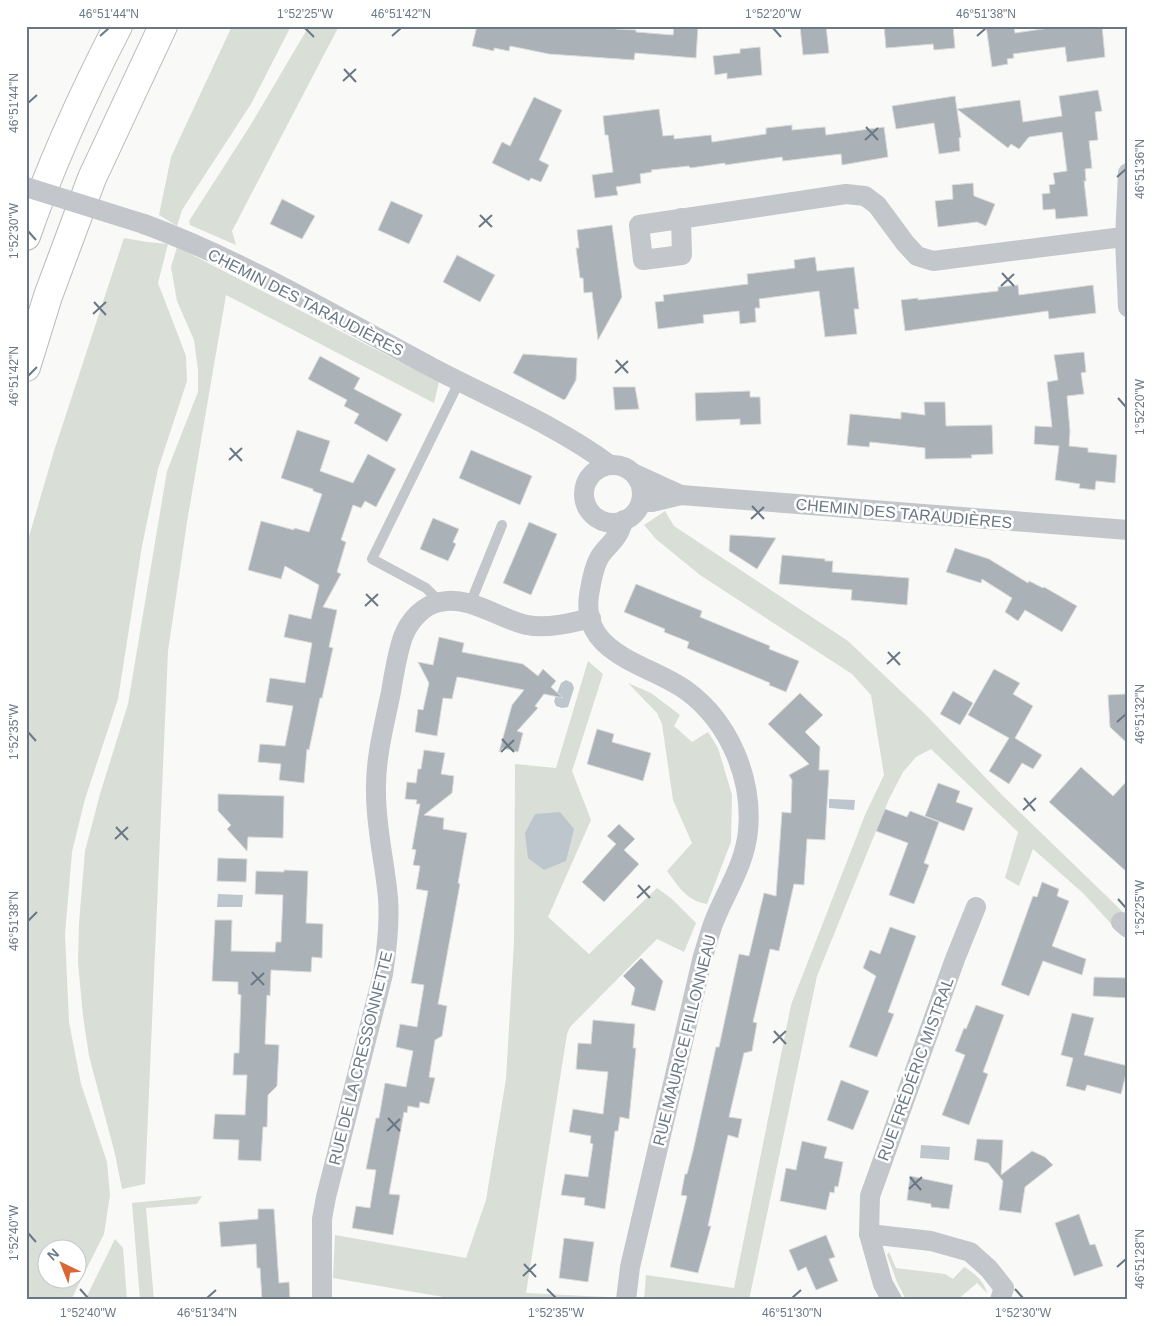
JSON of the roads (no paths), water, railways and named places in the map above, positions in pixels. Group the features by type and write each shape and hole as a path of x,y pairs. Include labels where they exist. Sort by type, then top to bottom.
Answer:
{"highway":[{"path":"26,236 36,206 73,120 118,26"},
{"path":"26,367 48,296 92,178 163,26"}],"street":[{"path":"1128,173 1125,239 1128,307"},
{"name":"CHEMIN DES TARAUDIÈRES","path":"26,188 144,224 177,236 241,266 459,382 566,436 610,465"},
{"path":"680,218 846,194 865,196 877,205 904,243 918,256 933,260 1115,238 1125,239"},
{"path":"575,442 588,478"},
{"path":"610,465 623,466 635,474 641,487 640,502 635,513 624,520 614,523 594,516 589,511 584,498 584,491 588,478 597,469 610,465"},
{"name":"CHEMIN DES TARAUDIÈRES","path":"635,474 681,495"},
{"name":"CHEMIN DES TARAUDIÈRES","path":"640,502 652,502 681,495 1128,530"},
{"name":"RUE MAURICE FILLONNEAU","path":"594,516 599,558"},
{"name":"RUE MAURICE FILLONNEAU","path":"624,520 618,534 599,558 589,596 590,618 597,633 613,651 630,662 670,680 698,700 714,718 732,745 740,764 745,782 748,807 748,830 740,864 714,920 703,956 630,1267 626,1300"},
{"name":"RUE DE LA CRESSONNETTE","path":"322,1300 322,1219 326,1197 383,974 388,947 388,897 376,801 377,758 404,636 416,616 425,608 440,602 460,601 525,624 538,626 590,618"},
{"name":"RUE FRÉDÉRIC MISTRAL","path":"892,1300 883,1284 869,1234 870,1196 954,959 976,907"},
{"path":"869,1234 931,1241 970,1252 989,1269 1004,1288 1000,1300"}],"lane":[{"path":"440,602 426,588 372,559 459,382"},
{"path":"470,604 502,525"}]}
